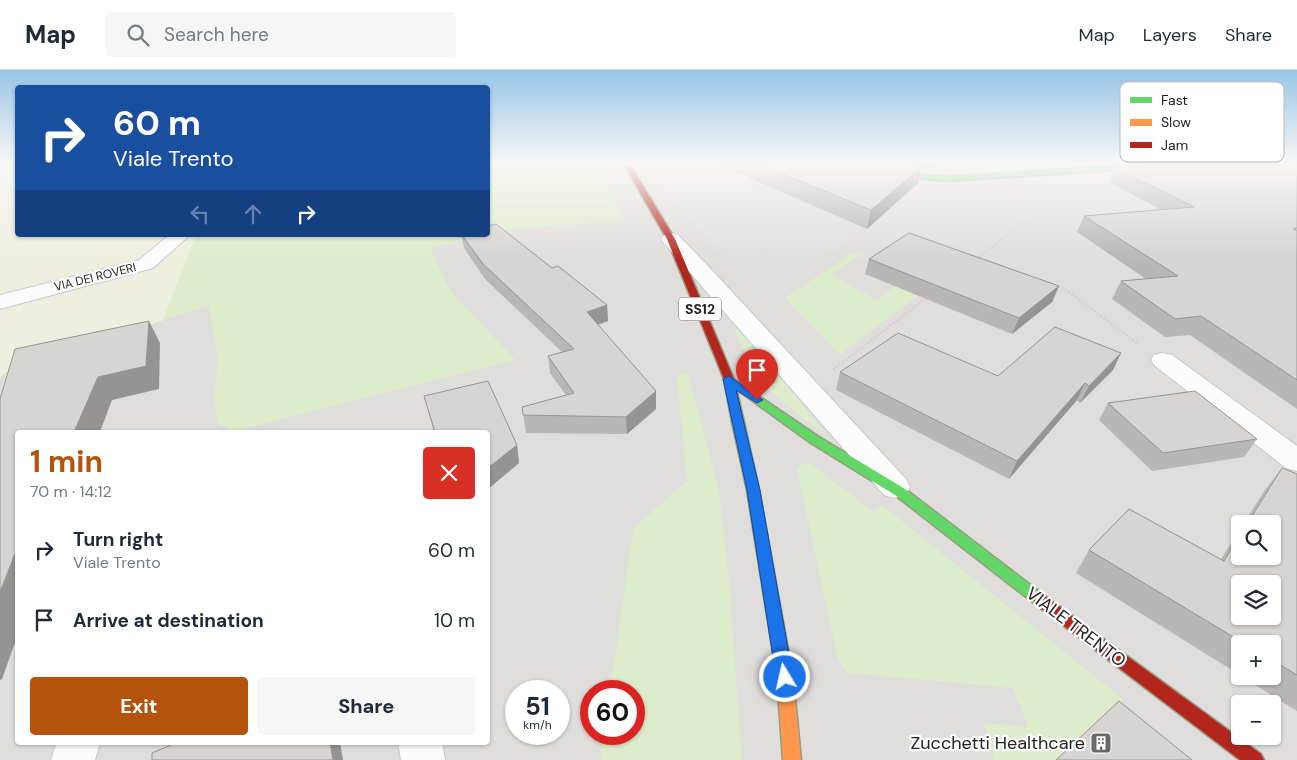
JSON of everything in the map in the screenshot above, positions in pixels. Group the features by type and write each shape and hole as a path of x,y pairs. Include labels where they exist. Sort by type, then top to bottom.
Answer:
{"street":[{"name":"VIALE TRENTO","path":"645,195 671,239 900,492"},
{"name":"VIA DEI ROVERI","path":"0,302 146,264 179,237"},
{"name":"SS12","path":"671,239 729,379 753,490 782,657 792,760"},
{"path":"1154,354 1297,461"},
{"name":"VIALE TRENTO","path":"729,379 815,440 900,492 1058,614 1255,760"},
{"path":"72,760 78,745"},
{"path":"421,745 424,760"}],"path":[{"path":"983,264 975,261 1026,220"},
{"path":"1050,284 1065,289 1154,354"},
{"path":"808,391 936,291"}],"shaded area":[{"path":"490,195 1297,195 1297,760 0,760 0,377 4,373 163,320 195,237 490,237"},
{"path":"671,195 763,195 853,238 758,299"},
{"path":"1206,351 1249,382 1220,386 1177,354"}],"green space":[{"path":"0,195 15,195 15,237 195,237 163,320 4,373 0,377"},
{"path":"490,195 609,195 626,221 520,228 490,235"},
{"path":"195,237 480,237 430,248 450,290 515,360 232,430 217,423 214,397 218,358 209,306 163,320"},
{"path":"864,253 832,274 877,301 914,272 947,274 840,354 785,298 851,254"},
{"path":"729,315 833,442 755,379"},
{"path":"688,373 719,491 729,579 742,760 600,760 602,745 645,745 645,680 612,680 633,529 687,481 677,375"},
{"path":"810,463 872,511 883,506 1123,699 1122,705 1063,760 994,760 984,723 1028,727 1013,688 849,673 842,667 837,655 797,470 798,466"}],"building":[{"path":"835,195 888,195 871,210"},
{"path":"1170,195 1297,195 1297,228 1293,229 1297,231 1297,380 1201,316 1175,319 1121,281 1178,276 1084,216 1194,207"},
{"path":"496,224 552,268 558,266 607,305 587,312 656,391 626,417 523,415 522,407 574,393 548,356 574,349 483,264 463,237 490,237 490,226"},
{"path":"909,233 1059,286 1019,318 869,259"},
{"path":"149,321 146,366 98,377 75,430 15,430 15,554 0,592 0,399 15,349"},
{"path":"1055,327 1121,353 1089,386 1085,383 1017,461 840,372 898,333 998,376"},
{"path":"488,381 517,445 490,466 490,430 434,430 424,396"},
{"path":"1195,391 1257,439 1163,453 1108,403"},
{"path":"1282,468 1297,474 1297,675 1281,665 1281,635 1231,636 1089,550 1129,509 1224,561 1231,549 1231,565 1281,565 1281,515 1253,515"},
{"path":"1119,701 1192,760 1056,760"},
{"path":"171,745 330,745 333,760 152,760 152,753"}],"traffic: fast":[{"path":"729,379 815,440 900,492 1040,600"}],"traffic: slow":[{"path":"738,422 753,490 785,677 792,760"}],"traffic: jam":[{"path":"645,195 671,239 729,379 738,422"},
{"path":"1040,600 1255,760"}],"place":[{"name":"Zucchetti Healthcare","path":"1101,743"}],"route":[{"path":"757,400 729,379 753,490 785,677"}]}
